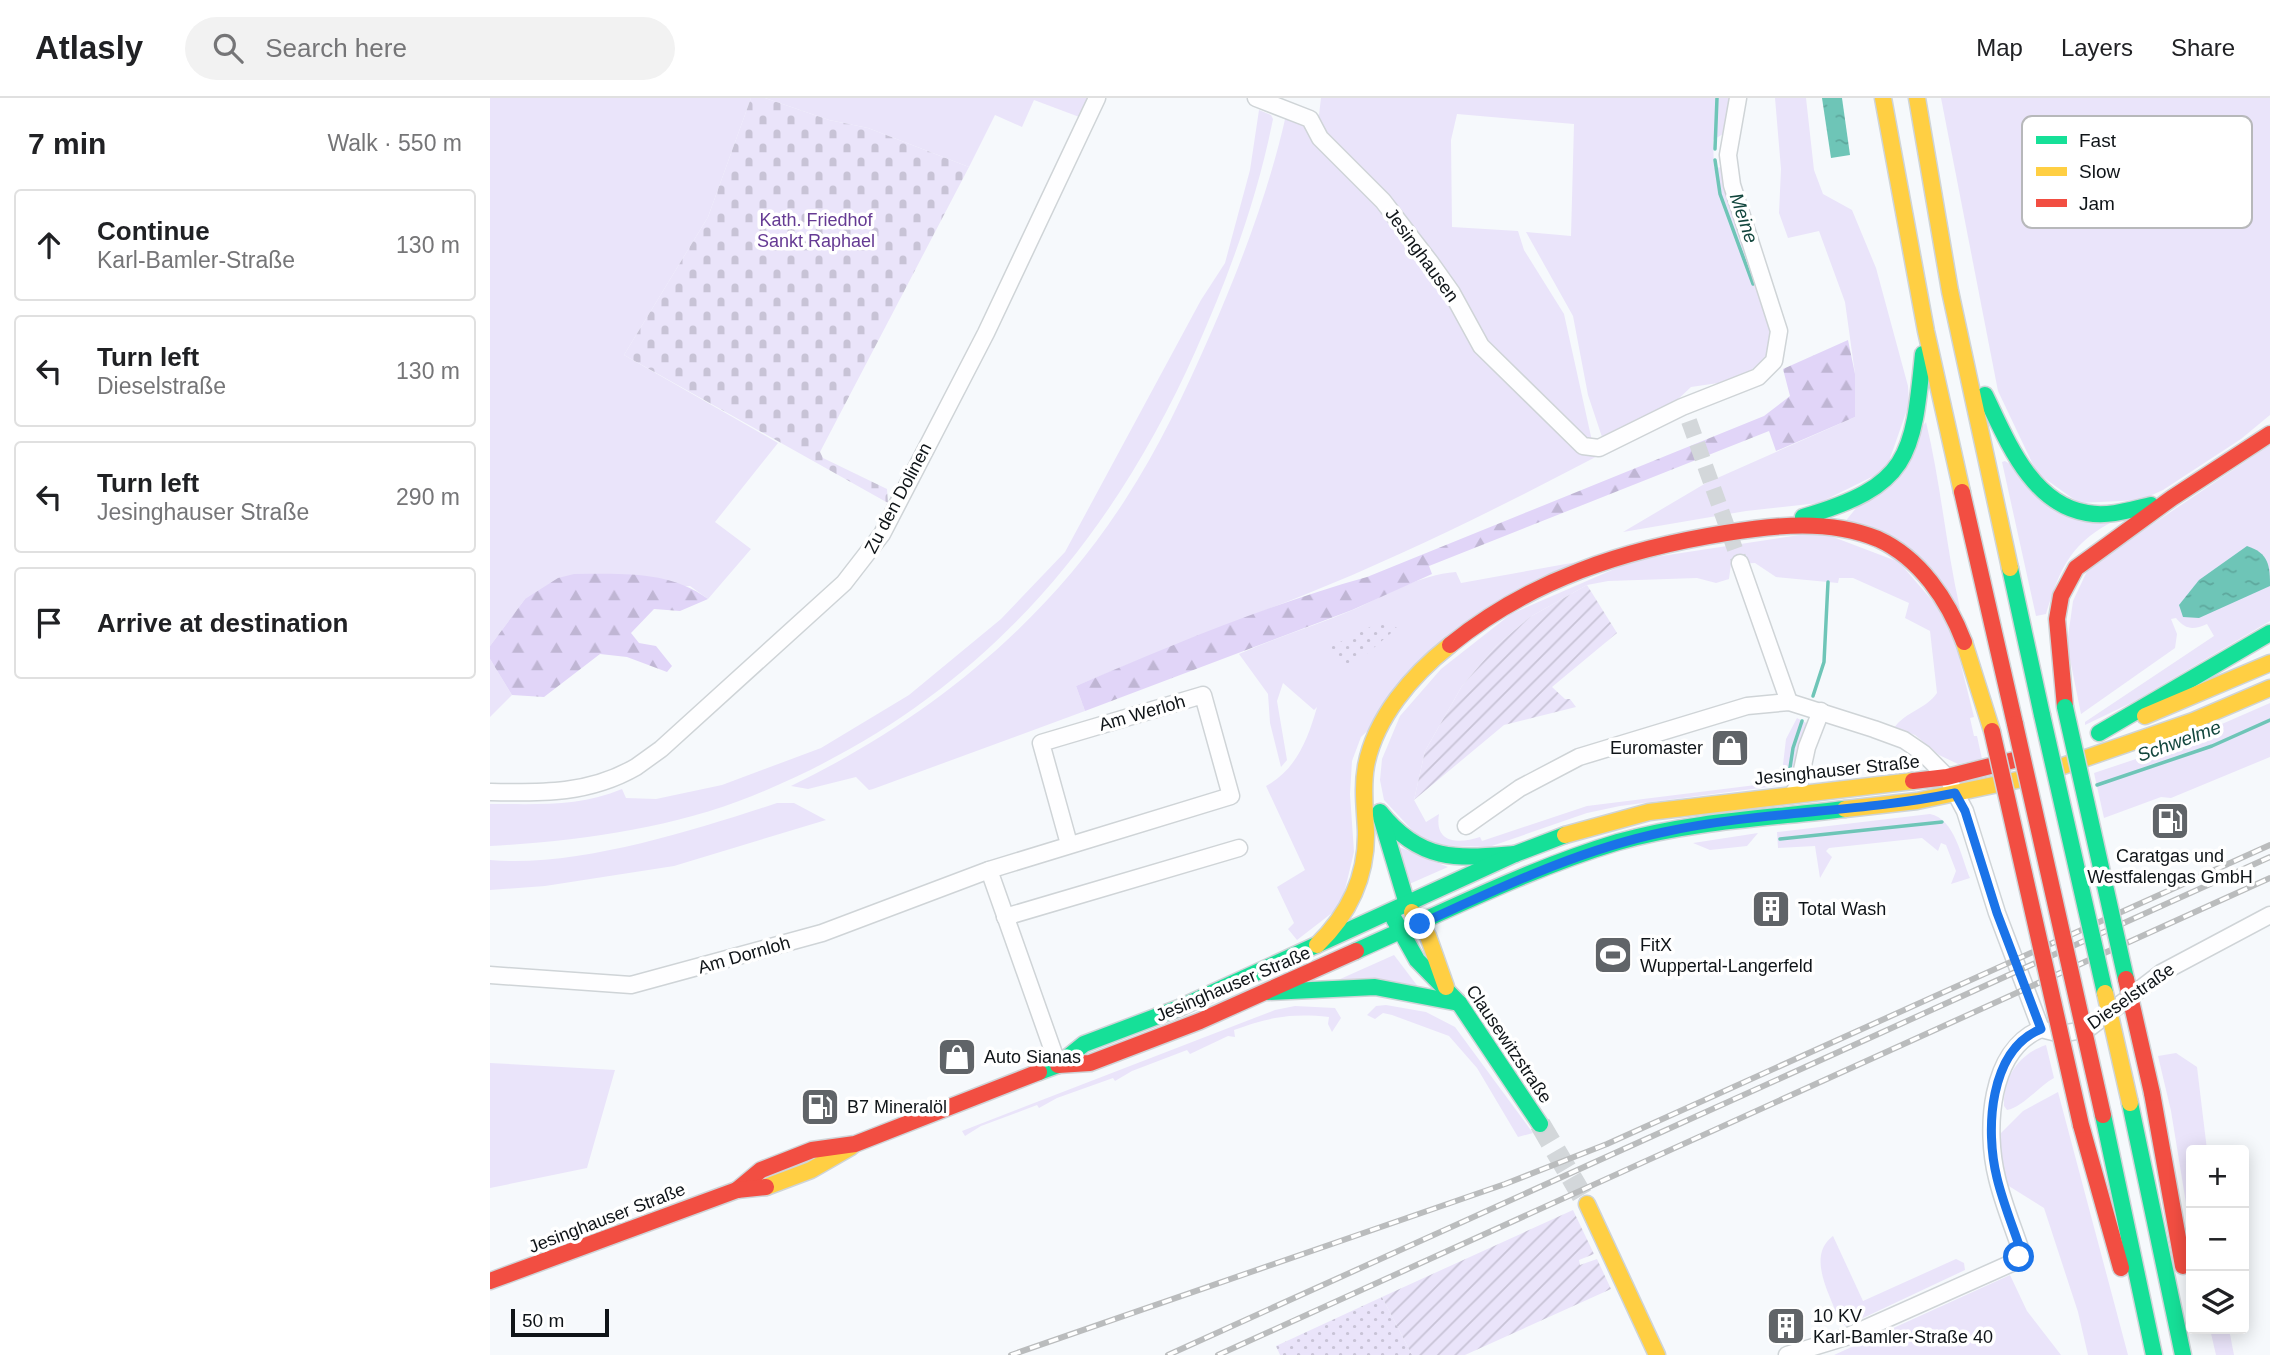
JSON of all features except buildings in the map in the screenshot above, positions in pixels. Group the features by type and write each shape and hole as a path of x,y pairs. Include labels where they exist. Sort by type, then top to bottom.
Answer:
{"main road":[{"path":"1882,98 1926,331 2103,1115 2153,1350"},
{"path":"1917,98 1961,345 2130,1103 2183,1355"},
{"path":"1317,946 1343,917 1356,893 1366,842 1365,776 1380,727 1396,701 1446,648 1508,606 1575,572 1619,555 1756,529 1853,502 1871,494 1894,474 1906,455 1916,428 1926,331"},
{"path":"1961,345 2007,444 2037,486 2054,500 2078,511 2107,515 2131,512 2172,498"},
{"path":"2186,1281 2152,1093 2065,707 2057,618 2065,585 2082,561 2270,434"},
{"path":"1756,529 1840,527 1876,538 1909,559 1937,588 1955,617 1992,731 2081,1125 2116,1256 2153,1350"},
{"path":"2099,733 2270,633"},
{"name":"Jesinghauser Straße","path":"490,1281 737,1190 761,1170 812,1150 855,1144 1058,1065 1084,1044 1179,1008 1317,946 1388,905 1407,904 1515,854 1573,832 1649,812 1947,777 2027,757 2099,733 2183,702 2270,663"},
{"name":"Jesinghauser Straße","path":"1058,1065 1090,1063 1268,992 1544,868 1619,842 1692,827 1844,811 1955,793 2019,779 2119,748 2270,688"},
{"path":"1365,776 1380,813 1407,904 1420,924"},
{"path":"1380,813 1398,834 1427,853 1458,859 1515,854"},
{"path":"1366,842 1378,877"},
{"name":"Clausewitzstraße","path":"1388,905 1401,932 1429,974 1446,986 1459,1003 1540,1124"},
{"name":"Clausewitzstraße","path":"1420,924 1441,965 1446,986"},
{"path":"1268,992 1310,993 1359,987 1437,997 1459,1003"},
{"path":"1587,1204 1657,1355"}],"street":[{"name":"Zu den Dolinen","path":"490,792 572,792 612,781 636,767 821,605 864,561 882,534 986,333 1097,98"},
{"name":"Jesinghausen","path":"1256,98 1310,119 1320,138 1383,201 1430,262 1452,293 1481,346 1583,446 1599,448 1685,414 1758,377 1768,370 1778,346 1779,331 1732,186 1728,155 1738,98"},
{"path":"1740,563 1789,702"},
{"name":"Am Werloh","path":"989,870 1231,796 1203,695 1041,743 1069,844"},
{"path":"1466,826 1520,788 1579,757 1747,706 1789,702 1904,740 1923,752 1947,777 1965,811 1997,913 2041,1029 2026,1035 2000,1073 1992,1119 1996,1177 2021,1251 2019,1257 1846,1337 1787,1355"},
{"path":"1792,795 1799,784 1807,747 1821,711"},
{"path":"1005,917 1239,848"},
{"path":"989,870 1058,1065"},
{"name":"Am Dornloh","path":"490,975 631,985 822,933 989,870"},
{"name":"Dieselstraße","path":"2041,1029 2061,1034 2088,1029 2161,973 2270,915"}],"green space":[{"path":"490,98 751,98 708,217 624,355 778,443 715,522 751,549 708,599 690,586 525,599 490,646"},
{"name":"Kath. Friedhof Sankt Raphael","path":"751,98 765,98 829,120 868,128 969,167 820,452 823,458 887,489 888,503 624,355 708,217"},
{"path":"765,98 1090,98 1082,118 1034,100 1022,127 995,115 969,167 868,128 829,120"},
{"path":"1321,98 1733,98 1728,131 1713,140 1714,168 1723,167 1772,323 1769,353 1759,369 1732,381 1691,387 1675,402 1603,440 1588,395 1573,316 1526,232 1571,236 1574,124 1457,114 1451,140 1452,227 1518,231 1524,250 1564,314 1592,441 1587,441 1504,365 1329,143 1318,123"},
{"path":"1775,98 1806,98 1814,170 1823,194 1852,210 1876,268 1908,386 1909,404 1886,470 1819,503 1746,511 1623,532 1706,483 1855,417 1855,374 1845,302 1819,231 1788,238 1779,213 1781,169"},
{"path":"1941,98 2270,98 2270,415 2241,439 2163,490 2141,500 2079,503 2037,473 1998,391"},
{"path":"1259,110 1271,115 1273,119 1259,179 1231,265 1196,350 1159,425 1118,495 1071,559 1019,618 962,672 898,719 828,761 752,796 689,817 623,832 490,846 490,804 574,802 622,789 626,798 656,799 722,785 821,748 909,695 1001,619 1065,552 1201,300 1225,263 1250,170"},
{"path":"1286,115 1297,118 1374,198 1432,273 1468,333 1582,452 1613,448 1499,507 1382,562 1076,686 1085,711 873,789 869,790 856,777 808,789 791,786 888,732 978,666 1019,629 1093,546 1149,460 1201,356 1253,227 1272,171"},
{"path":"1848,340 1855,374 1855,417 1776,451 1769,431 1429,566 1432,574 1352,610 1085,711 1076,686 1256,613 1367,577 1764,416 1790,396 1783,369"},
{"path":"1926,422 1936,469 1960,609 1844,523"},
{"path":"2270,445 2270,621 2133,702 2085,725 2085,722 2214,636 2207,624 2190,628 2176,618 2171,619 2177,634 2175,648 2081,714 2067,644 2073,601 2089,567"},
{"path":"2005,461 2110,523 2084,541 2067,561 2046,614 2036,616 2002,462"},
{"path":"1820,532 1899,562 1950,621 1974,717 1970,718 1974,736 1977,736 1982,759 1958,764 1939,755 1915,735 1894,728 1937,693 1930,631 1905,618 1909,603 1853,578 1839,578 1838,583 1776,577 1755,563 1731,564 1729,579 1716,583 1697,578 1608,581 1587,585 1530,617 1496,646 1462,686 1425,751 1414,800 1426,822 1439,814 1438,824 1444,836 1456,841 1480,837 1482,841 1587,806 1781,782 1786,739 1797,718 1808,724 1791,784 1620,806 1587,813 1489,847 1426,845 1384,800 1380,780 1382,759 1400,716 1441,669 1511,614 1635,560"},
{"path":"1577,562 1518,591 1361,737 1352,761 1350,794 1354,852 1341,906 1297,940 1288,929 1294,923 1277,887 1305,870 1266,786 1293,762 1309,731 1317,707 1314,710 1283,683 1277,701 1287,760 1281,767 1270,723 1268,694 1239,654 1341,615 1429,577 1456,572 1461,583"},
{"path":"574,574 626,574 661,578 708,599 680,611 654,609 631,633 639,643 656,646 672,666 667,672 627,657 600,654 544,697 512,695 490,659 490,646 525,599 558,578"},
{"path":"1587,585 1617,633 1552,687 1565,699 1570,699 1576,707 1504,725 1414,800 1425,751 1462,686 1496,646 1530,617"},
{"path":"1384,620 1397,628 1350,668 1328,648"},
{"path":"490,659 512,695 490,717"},
{"path":"2270,703 2270,757 2171,798 2161,797 2104,818 2094,773 2160,751"},
{"path":"777,803 794,803 826,820 674,866 545,886 490,890 490,860 524,861 597,853 673,835"},
{"path":"1930,814 1939,817 1951,831 1970,878 1951,884 1956,871 1946,845 1941,843 1938,851 1922,838 1829,848 1826,851 1832,857 1820,878 1815,846 1778,848 1777,832"},
{"path":"1758,833 1747,846 1710,850 1693,843"},
{"path":"1397,846 1448,867 1407,885"},
{"path":"1394,955 1419,988 1338,980"},
{"path":"1386,1005 1426,1012 1455,1027 1533,1133 1518,1137 1477,1068 1449,1036 1392,1015 1383,1013 1375,1019 1367,1015 1376,1006"},
{"path":"1295,1006 1335,1008 1341,1018 1332,1032 1328,1024 1329,1017 1292,1016 1259,1022 1234,1030 1235,1037 1228,1036 1190,1054 1187,1050 1132,1071 1115,1081 1113,1078 1057,1098 1039,1108 1037,1105 981,1126 965,1136 962,1131 1275,1010"},
{"path":"2046,1045 2054,1078 2019,1105 2007,1110 2004,1106 2004,1095 2014,1068 2028,1054"},
{"path":"2176,1053 2197,1067 2206,1145 2186,1145 2186,1203 2171,1111 2158,1056"},
{"path":"490,1063 615,1070 587,1168 490,1188"},
{"path":"2058,1092 2128,1355 2088,1355 2078,1312 2044,1208 2004,1183 1999,1135 2023,1111"},
{"path":"1573,1210 1594,1254 1579,1260 1580,1265 1597,1259 1611,1289 1465,1355 1412,1355 1382,1297"},
{"path":"1833,1236 1863,1301 1956,1259 1964,1263 1965,1270 1846,1326 1839,1320 1822,1276 1821,1254 1825,1244"},
{"path":"2010,1275 2027,1311 2061,1355 1834,1355"},
{"path":"1382,1297 1412,1355 1280,1355 1276,1346"},
{"path":"2211,1334 2230,1334 2234,1355 2216,1355"}],"water":[{"path":"1822,98 1842,98 1850,155 1831,158"},
{"path":"2247,546 2260,552 2267,561 2270,586 2199,618 2183,617 2179,605 2199,580"}],"waterway":[{"name":"Meine","path":"1715,149 1717,98"},
{"name":"Meine","path":"1715,160 1720,194 1753,284"},
{"name":"Meine","path":"1813,696 1824,662 1828,582"},
{"name":"Schwelme","path":"2097,785 2212,746 2270,720"},
{"name":"Meine","path":"1788,781 1793,748 1802,721"},
{"name":"Schwelme","path":"1780,839 1942,822"}],"tunnel":[{"path":"1689,421 1740,563"},
{"path":"1540,1124 1587,1204"}],"railway":[{"path":"1011,1355 1505,1184 1607,1144 2270,845"},
{"path":"1168,1355 2270,857"},
{"path":"1218,1355 2270,878"}],"traffic: fast":[{"path":"1803,517 1865,493 1885,479 1899,463 1909,443 1915,419 1923,354"},
{"path":"1985,395 2023,468 2051,497 2067,507 2095,514 2151,505"},
{"path":"2010,568 2042,715"},
{"path":"2099,733 2270,633"},
{"path":"2065,707 2126,979"},
{"path":"2042,715 2105,993"},
{"path":"1356,951 1518,878 1618,842 1674,829 1845,809"},
{"path":"1380,812 1410,840 1440,854 1475,857 1515,854"},
{"path":"1381,817 1407,904"},
{"path":"1039,1072 1058,1065 1084,1044 1179,1008 1515,854 1565,835"},
{"path":"1394,919 1417,960 1459,1003 1540,1124"},
{"path":"1268,992 1375,987 1459,1003"},
{"path":"2130,1103 2183,1355"},
{"path":"2103,1115 2154,1355"}],"traffic: slow":[{"path":"1883,98 1926,331 1962,492"},
{"path":"1917,98 1950,291 2010,568"},
{"path":"1964,642 1992,731"},
{"path":"1317,945 1347,907 1359,879 1365,848 1366,766 1378,731 1409,684 1450,645"},
{"path":"2145,716 2270,663"},
{"path":"2060,767 2193,721 2270,688"},
{"path":"1845,809 1917,801 2022,779"},
{"path":"1565,835 1649,812 1913,781"},
{"path":"1412,912 1428,936 1446,987"},
{"path":"2105,993 2130,1103"},
{"path":"766,1187 811,1170 851,1147"},
{"path":"1587,1204 1657,1355"}],"traffic: jam":[{"path":"2065,707 2057,619 2061,596 2076,568 2172,498 2270,434"},
{"path":"1962,492 2015,724"},
{"path":"1450,645 1513,602 1546,585 1615,558 1726,533 1802,526 1841,528 1859,533 1878,539 1907,557 1941,596 1964,642"},
{"path":"2015,724 2103,1115"},
{"path":"1992,731 2081,1125"},
{"path":"1913,781 1947,777 2018,759"},
{"path":"1058,1065 1090,1063 1200,1021 1356,951"},
{"path":"2126,979 2152,1093"},
{"path":"737,1190 761,1170 812,1150 855,1144 1039,1072"},
{"path":"2152,1093 2183,1266"},
{"path":"2081,1125 2121,1268"},
{"path":"490,1281 737,1190 766,1187"}],"place":[{"name":"Euromaster","path":"1730,748"},
{"name":"Caratgas und Westfalengas GmbH","path":"2170,821"},
{"name":"Total Wash","path":"1771,909"},
{"name":"FitX Wuppertal-Langerfeld","path":"1613,955"},
{"name":"Auto Sianas","path":"957,1057"},
{"name":"B7 Mineralöl","path":"820,1107"},
{"name":"10 KV Karl-Bamler-Straße 40","path":"1786,1326"}],"route":[{"path":"1420,924 1544,868 1619,842 1692,827 1844,811 1955,793 1965,811 1997,913 2041,1029 2026,1035 2000,1073 1992,1119 1996,1177 2021,1251 2019,1257"}]}
